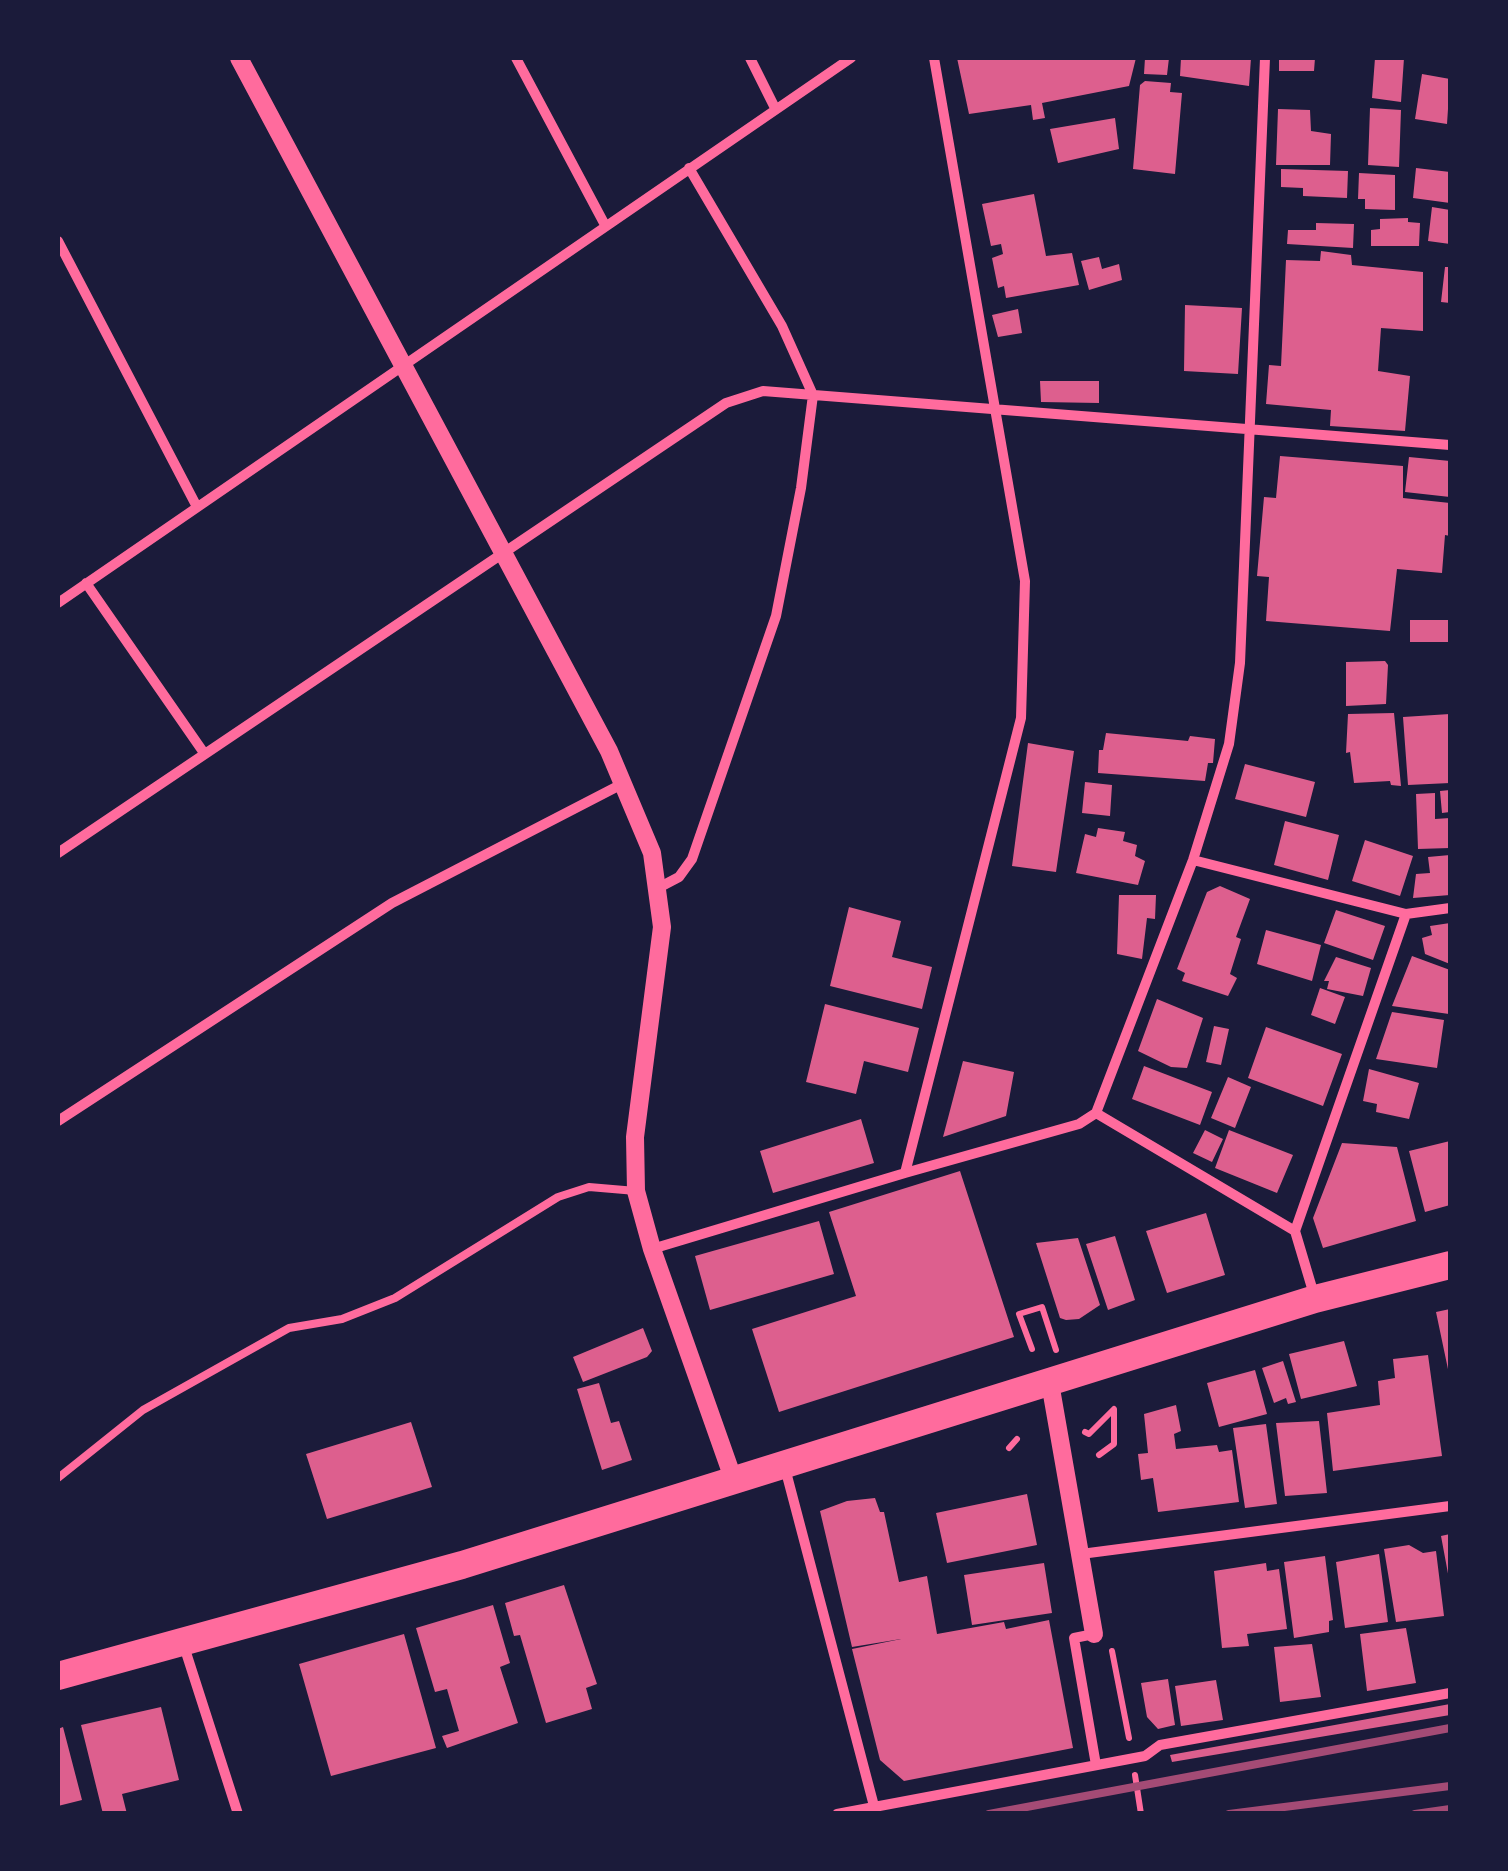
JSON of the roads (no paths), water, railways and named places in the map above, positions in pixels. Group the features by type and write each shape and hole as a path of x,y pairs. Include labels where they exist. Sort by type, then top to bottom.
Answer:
{"highway":[{"path":"58,1676 462,1565 1315,1298 1450,1264"}],"street":[{"path":"239,58 625,783 652,853 660,887 658,977 636,1137 636,1190 652,1249 734,1481"},
{"path":"516,58 605,225"},
{"path":"750,58 774,106"},
{"path":"58,603 774,106 851,58"},
{"path":"906,1173 1021,718 1026,581 999,410 934,58"},
{"path":"652,1249 1079,1124 1096,1113 1193,860 1229,744 1236,696 1251,429 1266,58"},
{"path":"660,887 679,877 692,860 776,616 802,488 813,395 782,326 689,168"},
{"path":"58,241 196,504"},
{"path":"58,853 726,403 763,391 1450,445"},
{"path":"86,583 204,753"},
{"path":"58,1121 392,903 625,783"},
{"path":"1193,860 1406,914 1450,908"},
{"path":"1315,1298 1295,1231 1406,914"},
{"path":"1096,1113 1295,1231"},
{"path":"1050,1384 1094,1634 1074,1638 1096,1765"},
{"path":"785,1465 874,1806"},
{"path":"1082,1554 1450,1506"},
{"path":"182,1642 238,1814"},
{"path":"837,1814 1145,1756 1160,1745 1450,1693"}],"lane":[{"path":"58,1478 142,1410 289,1328 342,1318 395,1298 558,1196 589,1188 636,1190"}],"railway":[{"path":"989,1814 1450,1728"},
{"path":"1229,1814 1450,1786"},
{"path":"1415,1814 1450,1809"}]}
